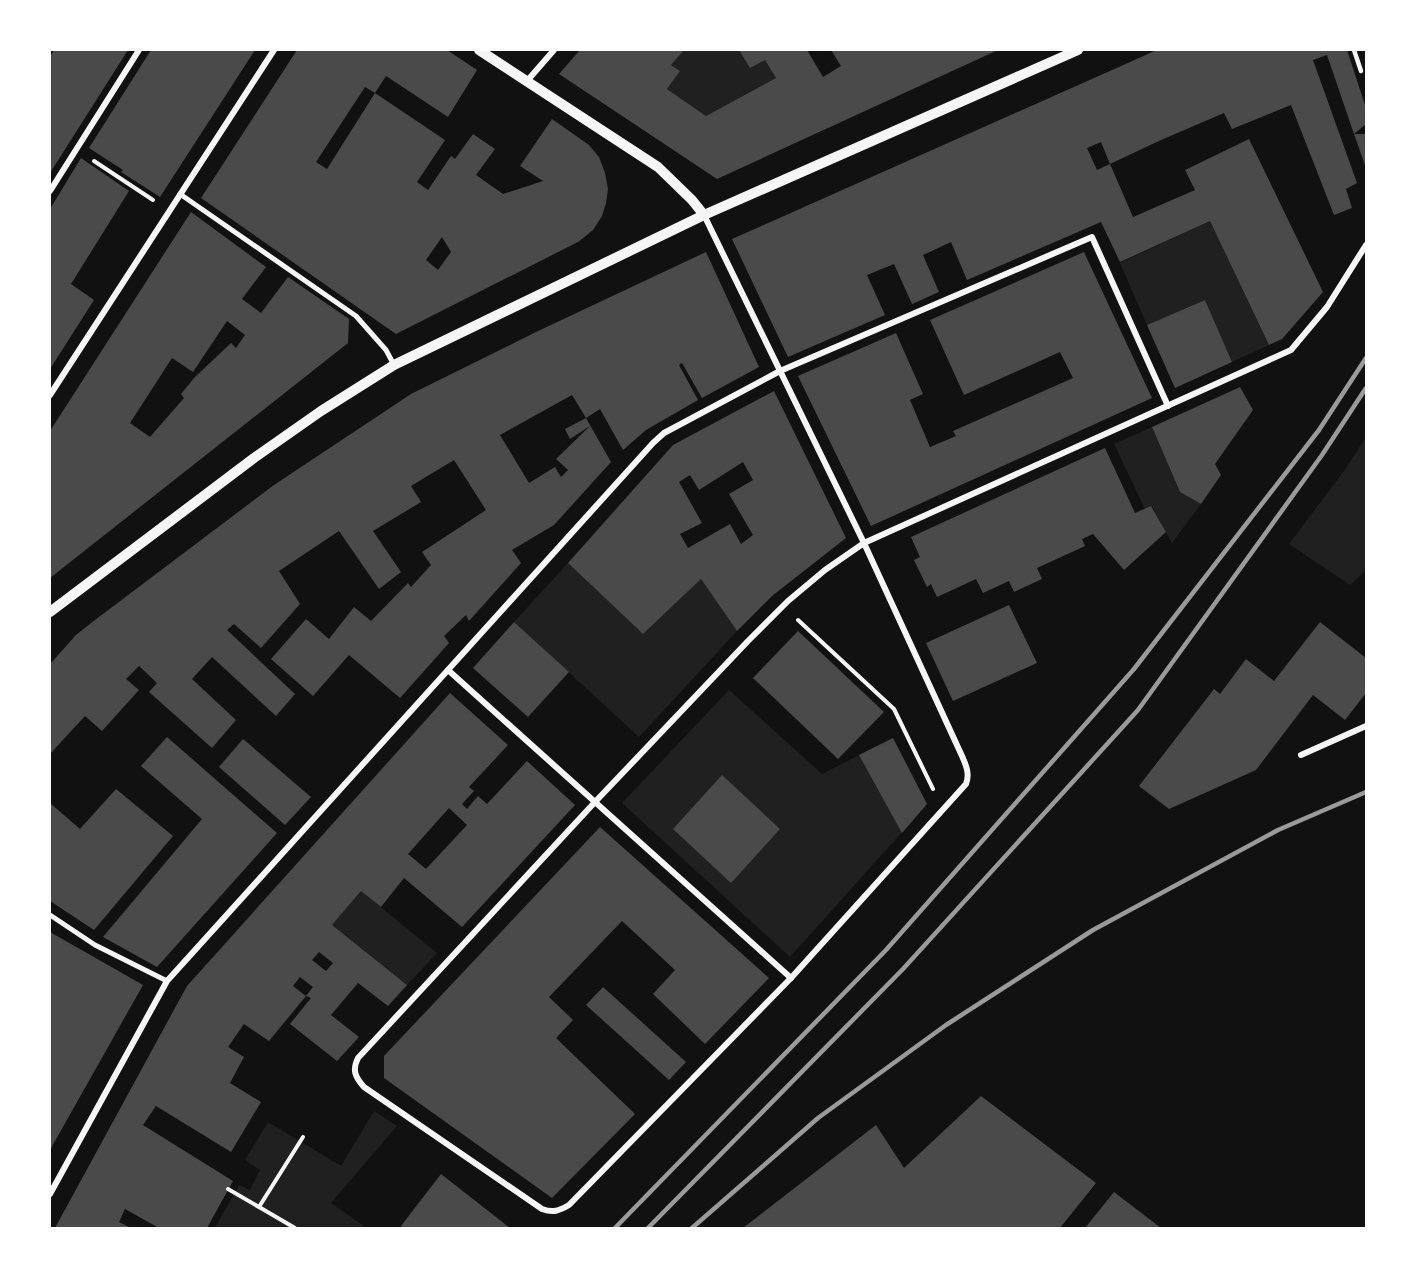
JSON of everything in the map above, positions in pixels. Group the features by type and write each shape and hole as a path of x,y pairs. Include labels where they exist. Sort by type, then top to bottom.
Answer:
{"street":[{"path":"50,191 139,50"},
{"path":"50,395 274,50"},
{"path":"479,50 657,167 704,214 864,543 968,771 966,784 791,978 568,1205 554,1212 542,1209 363,1088 354,1073 354,1065 358,1058 748,641 783,606 825,570 864,543 1292,350 1327,307 1366,245"},
{"path":"527,81 554,50"},
{"path":"50,612 254,458 321,411 394,365 704,214 1078,50"},
{"path":"180,194 356,316 386,350 394,365"},
{"path":"50,1194 167,981 653,442 663,434 780,371 1092,237 1168,406"},
{"path":"448,670 791,978"},
{"path":"1301,755 1366,726"},
{"path":"50,915 95,945 167,981"}],"lane":[{"path":"1354,50 1361,71"}],"path":[{"path":"76,148 169,211"},
{"path":"783,606 894,709 943,809"},
{"path":"259,1207 303,1137"},
{"path":"228,1189 295,1228"}],"shaded area":[{"path":"684,50 739,50 750,67 765,60 776,78 706,116 667,89 679,72 671,65"},
{"path":"1210,221 1269,345 1232,362 1205,300 1147,325 1120,263"},
{"path":"1152,427 1180,492 1201,504 1172,543 1152,506 1145,509 1114,444"},
{"path":"1366,437 1366,570 1350,585 1289,544 1344,471"},
{"path":"568,563 643,634 701,579 737,631 639,737 514,622"},
{"path":"729,690 822,774 875,747 913,820 790,957 622,803"},
{"path":"361,891 437,953 407,985 332,925"},
{"path":"374,1111 397,1126 331,1203 364,1226 362,1228 215,1228 239,1185 250,1190 260,1170 245,1160 268,1122 341,1166"}],"building":[{"path":"54,50 128,50 50,173 50,57"},
{"path":"151,50 255,50 160,197 89,148"},
{"path":"297,50 447,50 477,70 448,117 386,76 375,93 445,140 417,182 428,190 451,156 455,159 473,134 495,149 476,175 503,194 543,181 520,166 552,119 589,145 599,157 608,189 602,216 593,230 578,242 396,334 201,198","holes":["365,87 375,93 327,169 316,162","442,237 451,252 438,270 426,260"]},
{"path":"580,50 684,50 671,65 680,71 667,89 706,116 776,78 765,60 750,68 739,50 807,50 823,77 841,66 831,50 998,50 717,179 559,74"},
{"path":"1157,50 1347,50 1366,108 1366,124 1354,134 1327,55 1313,60 1357,183 1346,189 1352,208 1334,215 1291,105 1232,129 1224,113 1110,164 1133,217 1195,190 1185,170 1249,139 1323,292 1282,339 1269,345 1210,221 1120,262 1101,222 967,280 951,242 923,255 939,292 912,304 894,264 867,275 885,315 788,357 732,239","holes":["1101,142 1110,164 1097,170 1087,148"]},
{"path":"1354,134 1366,134 1366,168"},
{"path":"81,158 129,191 71,284 94,300 50,369 50,209"},
{"path":"191,212 266,267 242,299 261,313 288,277 349,319 348,343 50,578 50,431","holes":["227,321 245,335 236,348 231,343 195,377 181,394 184,398 150,437 130,423 172,358 193,372"]},
{"path":"706,252 759,367 702,398 682,363 679,365 698,400 646,430 623,450 600,409 586,418 611,462 554,525 512,550 521,563 469,621 466,615 444,636 449,643 400,698 349,655 313,696 271,659 306,619 329,639 354,607 371,621 408,583 411,587 431,565 422,552 486,510 454,460 411,486 421,502 373,531 401,572 379,589 339,531 279,571 300,604 261,648 234,624 227,630 295,694 276,716 212,657 192,679 236,720 212,748 149,692 157,683 139,666 126,679 139,690 102,731 85,716 50,754 50,664 76,635 91,623 274,485 411,394","holes":["572,395 586,418 565,429 570,439 590,426 556,459 568,470 561,477 555,467 529,483 500,435"]},
{"path":"1084,252 1152,398 871,526 798,376 896,333 923,394 910,400 930,447 956,436 953,431 1073,378 1060,352 964,395 930,320"},
{"path":"1205,300 1232,362 1175,388 1147,325"},
{"path":"1240,387 1253,410 1215,464 1221,475 1201,504 1180,492 1152,427"},
{"path":"774,391 846,538 772,596 737,631 701,579 643,634 568,563 673,445","holes":["743,462 753,480 729,494 753,535 741,544 730,524 688,548 680,534 702,523 679,482 690,475 699,490"]},
{"path":"1105,448 1135,513 1151,506 1166,532 1124,570 1093,534 1082,539 1085,546 1037,568 1042,579 1014,592 1009,581 983,593 976,579 937,597 931,584 927,587 914,560 920,557 911,537"},
{"path":"1009,605 1037,663 953,701 926,643"},
{"path":"514,622 569,672 528,717 473,668"},
{"path":"1320,622 1366,658 1366,693 1345,720 1313,695 1256,770 1169,809 1139,786 1214,689 1220,694 1246,659 1274,681"},
{"path":"798,631 884,712 838,759 753,678"},
{"path":"450,693 508,745 469,787 474,791 462,804 467,809 478,796 487,804 527,761 575,805 462,927 404,878 381,907 361,891 332,925 407,985 388,1006 358,983 331,1015 359,1037 337,1061 290,1024 311,998 306,996 269,1041 244,1024 228,1047 244,1057 230,1083 261,1102 231,1152 156,1106 143,1125 233,1181 207,1228 159,1228 125,1209 119,1222 131,1228 55,1228 187,986","holes":["449,808 467,825 426,869 408,854","319,952 333,963 326,971 312,960","300,977 313,987 306,996 293,986"]},
{"path":"167,737 277,833 157,967 103,937 202,819 141,766"},
{"path":"893,738 927,804 902,833 859,755"},
{"path":"243,739 311,797 285,825 219,767"},
{"path":"722,775 780,829 731,883 673,829"},
{"path":"116,789 173,836 94,930 50,901 50,803 80,829"},
{"path":"600,827 769,978 705,1044 653,994 675,970 622,921 549,997 573,1020 556,1038 635,1114 552,1198 384,1078 384,1056"},
{"path":"50,932 143,985 50,1150"},
{"path":"603,987 686,1062 669,1080 586,1005"},
{"path":"981,1096 1096,1183 1060,1228 743,1228 876,1125 904,1168"},
{"path":"441,1174 510,1228 404,1228 401,1226"},
{"path":"1114,1192 1161,1228 1085,1228"}],"railway":[{"path":"615,1228 886,950 1134,669 1319,430 1366,358"},
{"path":"648,1228 903,969 1138,710 1322,455 1366,388"},
{"path":"692,1228 818,1118 946,1025 1093,930 1278,830 1366,792"}]}
